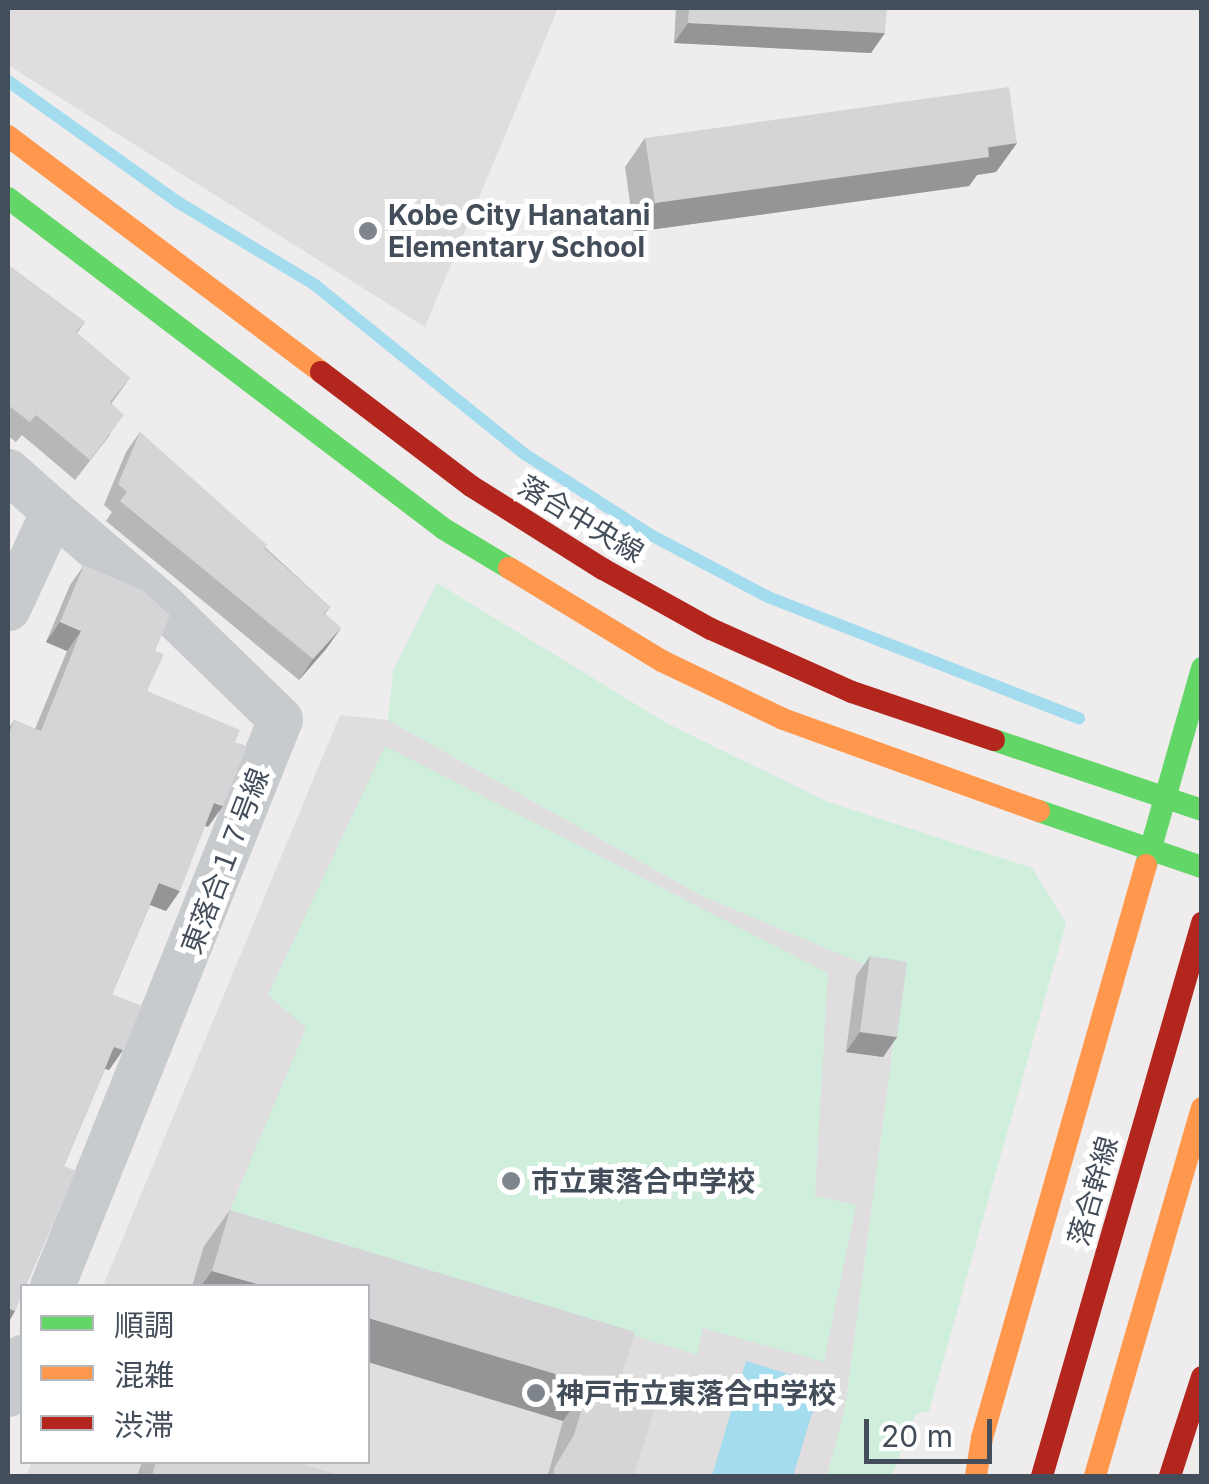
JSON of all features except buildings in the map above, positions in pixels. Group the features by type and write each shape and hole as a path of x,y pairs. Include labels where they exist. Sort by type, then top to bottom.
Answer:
{"street":[{"name":"落合中央線","path":"8,136 471,486 602,569 712,629 852,692 1202,810"},
{"path":"8,198 444,528 579,614 783,719 1202,867"},
{"path":"8,472 53,512 8,608"},
{"name":"東落合１７号線","path":"53,512 164,608 280,719 53,1284"},
{"path":"976,1476 982,1438 1202,668"},
{"name":"落合幹線","path":"1042,1476 1202,923"},
{"path":"1096,1476 1202,1108"},
{"path":"1170,1476 1202,1377"}],"shaded area":[{"name":"Kobe City Hanatani Elementary School","path":"8,8 558,8 425,327 8,65"},
{"name":"市立東落合中学校","path":"340,715 388,720 702,896 902,980 845,1408 827,1476 26,1476 31,1464 370,1464 370,1284 104,1284"}],"green space":[{"path":"437,583 668,724 828,802 1032,868 1066,923 929,1411 916,1414 892,1476 827,1476 845,1408 902,980 702,896 388,720 393,671"},
{"name":"市立東落合中学校","path":"385,746 828,973 815,1196 856,1205 824,1362 703,1328 697,1355 229,1212 306,1028 268,995"}],"water":[{"path":"746,1361 821,1384 793,1476 712,1476"}],"waterway":[{"path":"8,81 176,201 315,285 523,453 649,534 768,597 1079,718"}],"traffic: fast":[{"path":"8,198 444,529 509,568"},
{"path":"1146,865 1202,668"},
{"path":"994,740 1202,810"},
{"path":"1039,811 1202,867"}],"traffic: slow":[{"path":"8,136 321,372"},
{"path":"509,568 662,661 783,719 1039,811"},
{"path":"976,1476 982,1438 1146,865"},
{"path":"1095,1476 1202,1108"}],"traffic: jam":[{"path":"321,372 471,486 603,569 711,629 852,692 994,740"},
{"path":"1042,1476 1202,923"},
{"path":"1170,1476 1202,1377"}],"place":[{"name":"Kobe City Hanatani Elementary School","path":"368,231"},
{"name":"市立東落合中学校","path":"511,1181"},
{"name":"神戸市立東落合中学校","path":"536,1393"}]}
